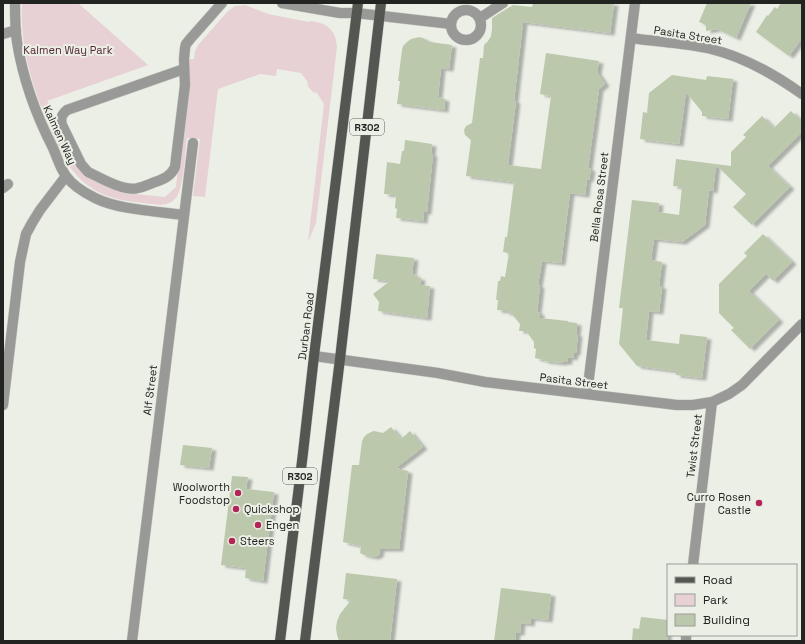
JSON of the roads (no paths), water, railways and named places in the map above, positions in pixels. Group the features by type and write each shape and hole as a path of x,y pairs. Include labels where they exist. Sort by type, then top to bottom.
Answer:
{"main road":[{"name":"R302","path":"305,641 340,359 381,3"},
{"name":"Durban Road","path":"280,641 357,8"}],"street":[{"name":"Kalmen Way","path":"15,3 16,30 22,69 45,133 66,176 84,192 104,202 126,208 184,215"},
{"path":"184,69 64,112 61,118 62,125 81,164 88,172 130,189 138,188 169,176 175,167 185,85 185,52 188,41 222,3"},
{"path":"282,3 340,13 357,8 380,16 451,24"},
{"path":"480,18 503,3"},
{"name":"Bella Rosa Street","path":"587,394 635,3"},
{"path":"461,10 474,12 480,18 480,32 471,39 464,40 456,36 453,32 451,24 454,16 461,10"},
{"path":"3,34 16,30"},
{"name":"Pasita Street","path":"631,38 701,47 725,54 757,66 774,75 802,94"},
{"name":"Alf Street","path":"132,641 193,143"},
{"path":"3,405 20,262 26,234 40,210 66,176"},
{"name":"Pasita Street","path":"314,356 438,373 485,382 677,405 693,405 712,402 736,390 802,324"},
{"name":"Twist Street","path":"693,564 712,402"}],"place":[{"name":"Woolworth Foodstop","path":"238,493"},
{"name":"Curro Rosen Castle","path":"759,503"},
{"name":"Quickshop","path":"236,509"},
{"name":"Engen","path":"258,525"},
{"name":"Steers","path":"232,541"}],"park label":[{"name":"Kalmen Way Park","path":"68,50"}]}
